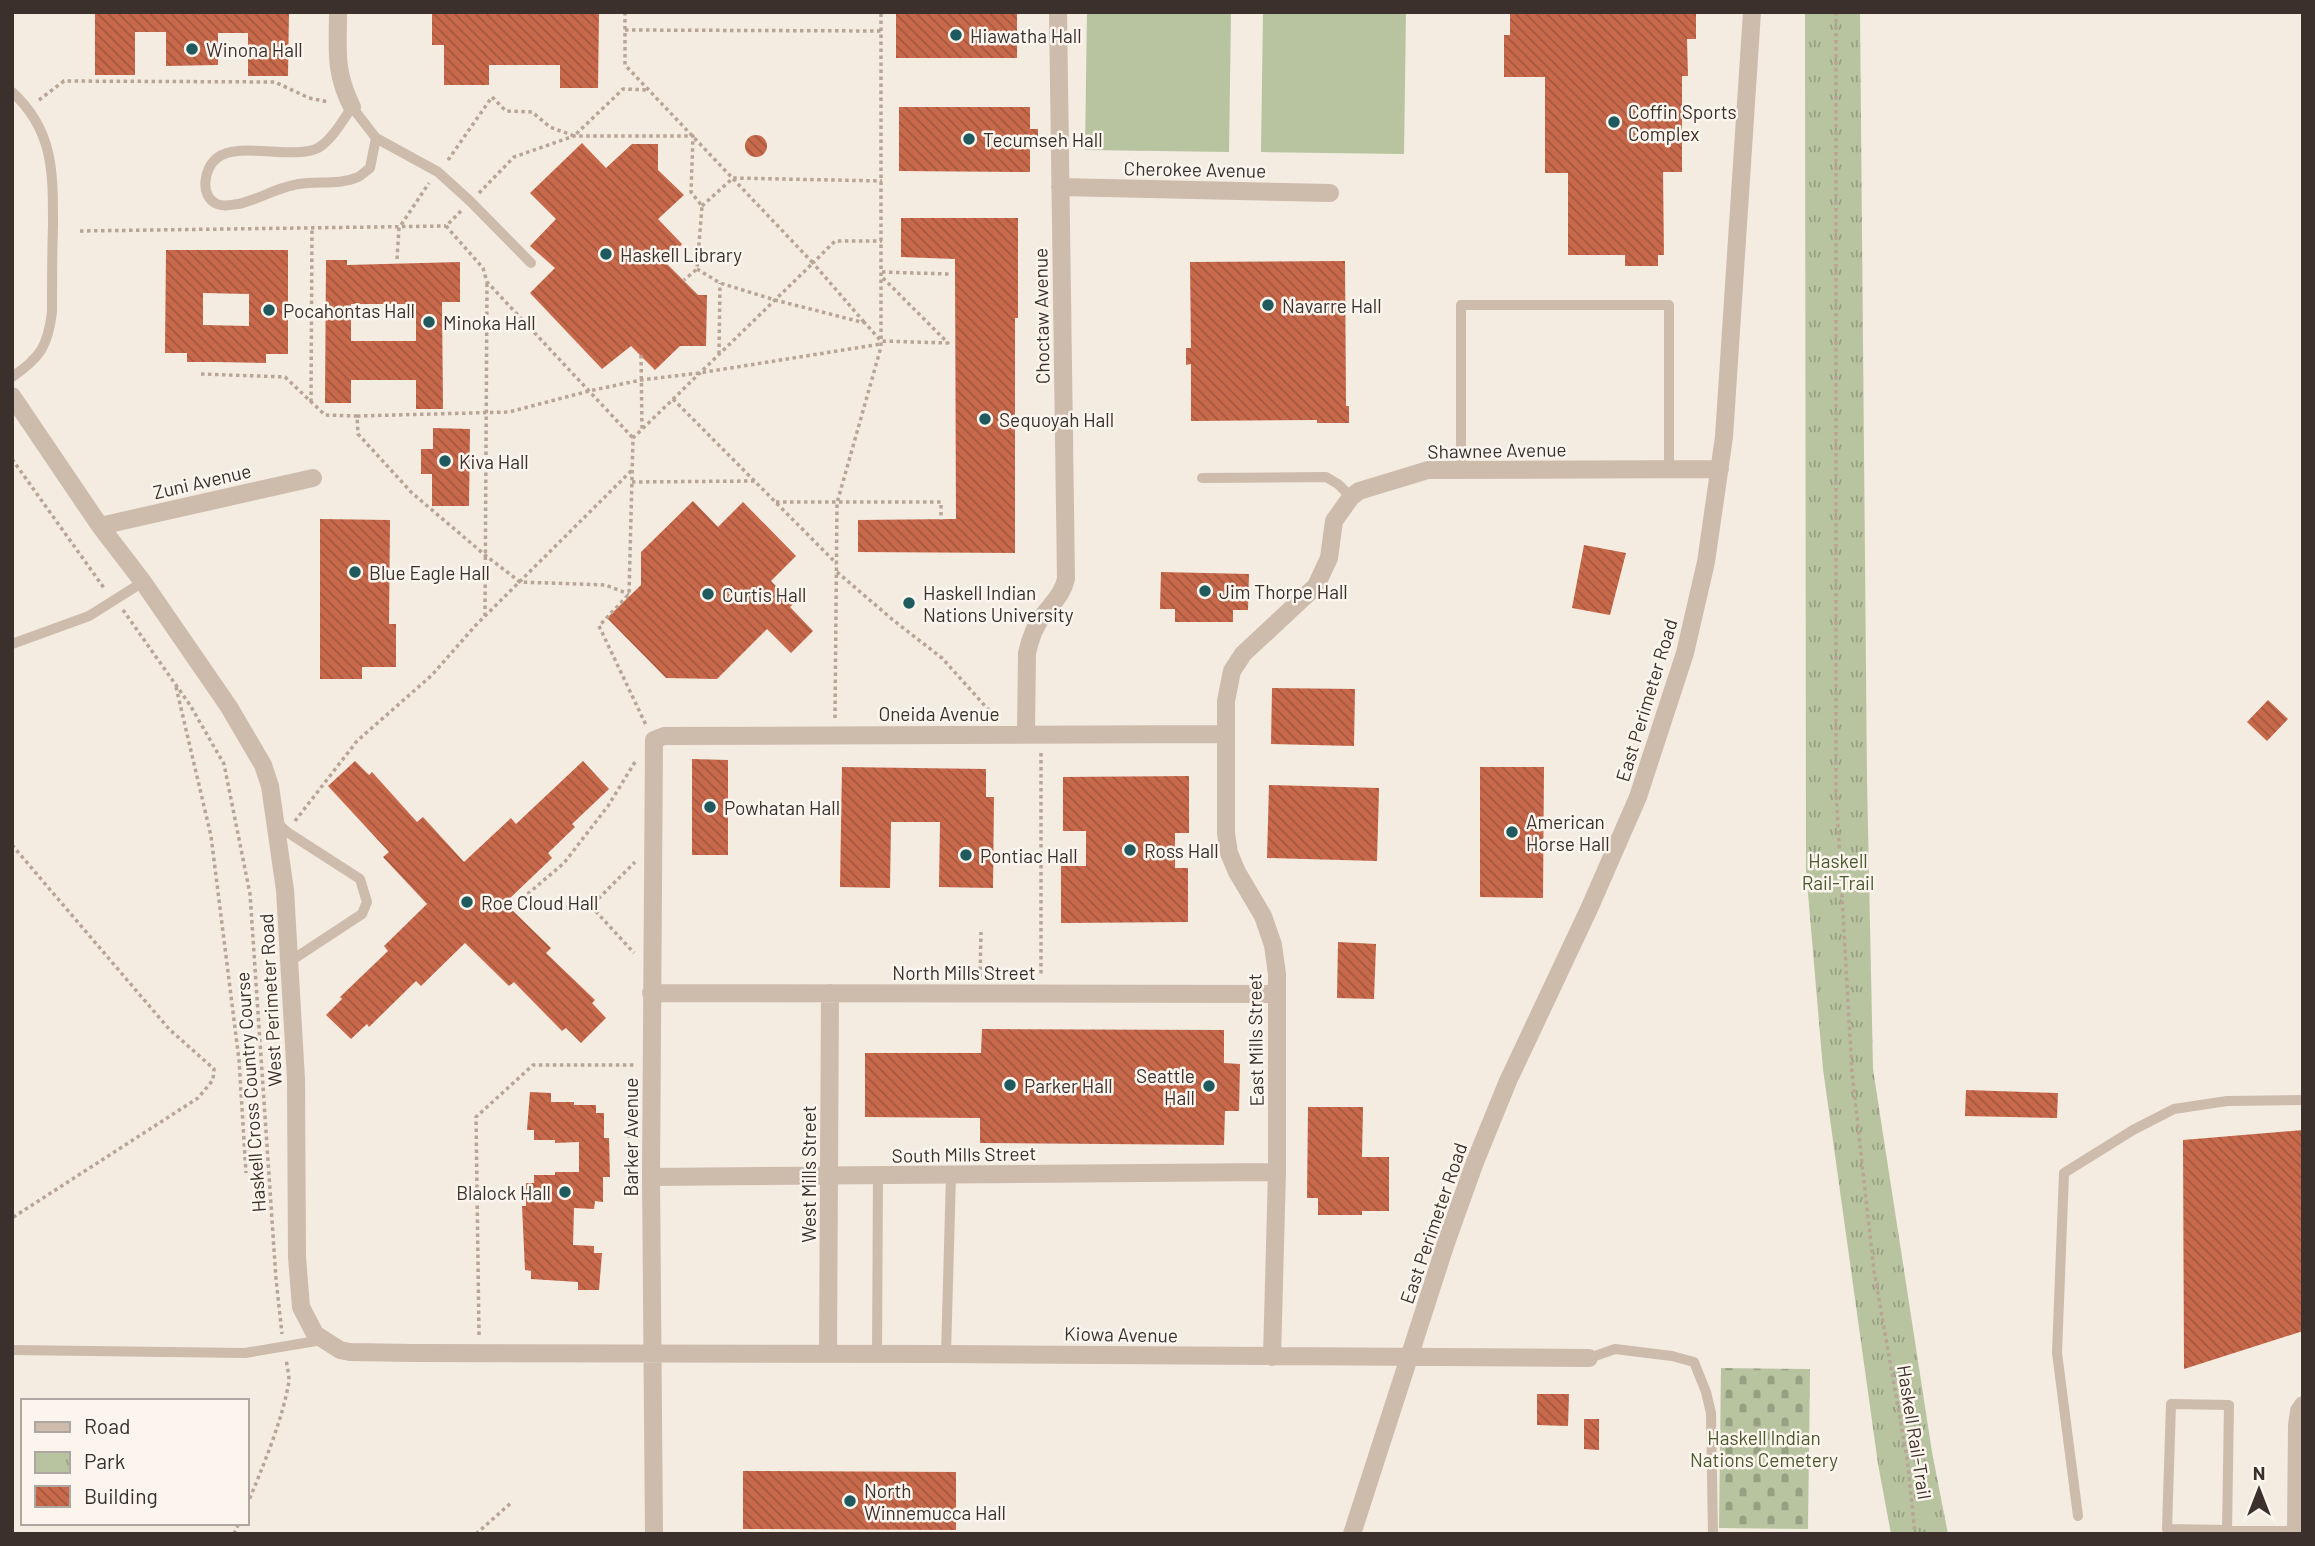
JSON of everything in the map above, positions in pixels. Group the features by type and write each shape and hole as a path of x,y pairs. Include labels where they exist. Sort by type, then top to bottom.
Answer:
{"street":[{"path":"338,12 337,66 342,86 352,107"},
{"name":"Choctaw Avenue","path":"1027,733 1029,643 1037,624 1059,597 1066,579 1058,12"},
{"name":"East Perimeter Road","path":"1352,1534 1450,1231 1503,1093 1639,797 1685,653 1706,562 1729,385 1752,12"},
{"name":"Cherokee Avenue","path":"1060,187 1330,193"},
{"name":"West Perimeter Road","path":"12,396 100,526 143,582 229,707 255,748 270,786 281,827 285,891 296,1079 297,1257 301,1307 309,1325 323,1340"},
{"name":"Shawnee Avenue","path":"1351,497 1368,487 1428,470 1720,469"},
{"name":"Zuni Avenue","path":"100,526 313,478"},
{"path":"1226,734 1226,701 1232,671 1243,654 1316,586 1329,558 1334,521 1351,497"},
{"name":"Oneida Avenue","path":"650,733 664,736 1226,734"},
{"name":"Barker Avenue","path":"650,733 654,1534"},
{"name":"East Mills Street","path":"1226,734 1226,833 1229,853 1237,873 1263,916 1273,944 1277,974 1277,1172 1272,1357"},
{"name":"North Mills Street","path":"651,993 1277,994"},
{"name":"West Mills Street","path":"828,1354 830,993"},
{"name":"South Mills Street","path":"651,1178 1277,1172"},
{"path":"323,1340 340,1350 350,1352 654,1354"},
{"name":"Kiowa Avenue","path":"654,1354 1589,1358"},
{"path":"2296,1533 2297,1425 2299,1411 2303,1405"}],"lane":[{"path":"12,92 34,116 43,135 50,157 53,182 50,331 43,350 31,364 12,377"},
{"path":"376,138 370,167 357,177 327,183 295,184 244,203 225,206 214,203 206,193 208,170 218,157 231,152 306,151 319,147 352,107 376,138 438,172 471,201 531,263"},
{"path":"1461,470 1461,305 1669,305 1669,469"},
{"path":"1202,478 1326,477 1351,497"},
{"path":"12,644 89,616 143,582"},
{"path":"281,827 360,879 368,902 362,914 289,962"},
{"path":"2078,1516 2057,1353 2064,1173 2133,1130 2174,1109 2227,1101 2303,1100"},
{"path":"946,1354 951,1175"},
{"path":"877,1354 878,1176"},
{"path":"12,1350 245,1353 323,1340"},
{"path":"1589,1358 1615,1349 1672,1356 1694,1362 1711,1413 1713,1534"},
{"path":"2227,1531 2229,1405 2171,1404 2167,1530 2296,1533"}],"path":[{"path":"625,12 625,65 813,263 881,343"},
{"path":"835,734 837,503 881,343 881,12"},
{"name":"Haskell Rail-Trail","path":"1836,12 1836,790 1853,1085 1874,1271 1907,1458 1915,1534"},
{"path":"625,30 881,31"},
{"path":"27,108 64,81 275,82 309,98 352,107"},
{"path":"574,136 623,89 649,90"},
{"path":"397,259 399,228 492,97 506,111 531,112 550,127 574,136"},
{"path":"80,231 446,226 514,157 574,136 693,136"},
{"path":"684,281 697,269 702,206 691,192 693,136"},
{"path":"702,206 733,178 882,181"},
{"path":"446,226 483,268 486,282 485,616"},
{"path":"312,228 312,402"},
{"path":"650,733 599,626 629,594 633,438 835,241 882,241"},
{"path":"697,269 720,283 865,323"},
{"path":"882,274 949,274"},
{"path":"201,374 285,377 325,415 485,414 509,412 641,380 881,343 948,343 882,274"},
{"path":"486,282 633,438"},
{"path":"719,354 720,283"},
{"path":"641,355 642,429"},
{"path":"673,399 838,565"},
{"path":"357,416 358,434 403,483 520,582 605,585 629,594"},
{"name":"Haskell Cross Country Course","path":"12,459 98,582 115,600 190,705 224,764 250,894 276,1279 289,1379 264,1464 248,1503"},
{"path":"281,827 357,741 432,675 485,616 632,470"},
{"path":"632,482 755,481"},
{"path":"776,502 941,502 941,520"},
{"path":"837,572 942,658 1003,725 1027,733 1041,993"},
{"name":"Haskell Cross Country Course","path":"176,685 211,836 239,1060 246,1173"},
{"path":"638,770 638,758 608,806 564,863 523,898 538,908 591,906 638,859 638,873"},
{"name":"Haskell Cross Country Course","path":"12,845 169,1029 214,1069 213,1080 198,1098 12,1218"},
{"path":"591,906 638,957 638,943"},
{"path":"980,993 981,932"},
{"path":"479,1353 476,1117 533,1065 638,1065"},
{"path":"638,1200 629,1188 629,1128 639,1115"},
{"path":"476,1534 512,1502"}],"green space":[{"path":"1087,12 1231,12 1229,152 1085,150"},
{"path":"1263,12 1406,12 1404,154 1261,152"},
{"name":"Haskell Rail-Trail","path":"1805,12 1860,12 1867,780 1873,1069 1932,1452 1948,1534 1891,1534 1878,1464 1823,1069 1806,870"},
{"name":"Haskell Indian Nations Cemetery","path":"1721,1368 1810,1369 1808,1529 1719,1528"}],"building":[{"name":"Winona Hall","path":"95,12 289,12 288,76 248,76 248,33 218,33 218,65 166,66 166,32 135,32 135,75 95,75"},
{"path":"432,12 599,12 598,88 560,88 560,65 489,65 489,85 444,85 444,45 432,45"},
{"name":"Hiawatha Hall","path":"896,12 1017,12 1017,58 896,58"},
{"name":"Coffin Sports Complex","path":"1510,12 1696,12 1696,39 1687,39 1688,76 1682,76 1682,172 1663,172 1664,255 1658,255 1658,266 1625,266 1625,255 1568,255 1568,173 1545,173 1545,77 1504,77 1504,35 1510,35"},
{"name":"Tecumseh Hall","path":"899,107 1030,107 1030,129 1038,129 1038,149 1030,149 1030,172 899,171"},
{"path":"756,135 764,138 767,146 764,154 756,157 748,154 745,146 748,138"},
{"name":"Haskell Library","path":"582,143 606,168 632,144 658,144 658,170 684,195 658,219 682,244 666,263 698,295 707,295 706,346 680,346 655,370 631,346 602,369 530,293 555,268 530,246 556,219 530,193"},
{"name":"Sequoyah Hall","path":"901,218 1018,218 1018,318 1015,318 1015,553 858,552 858,520 956,519 955,259 901,257"},
{"name":"Pocahontas Hall","path":"166,250 288,250 288,354 266,354 266,363 187,362 187,353 165,353","holes":["203,293 249,294 249,326 203,325"]},
{"name":"Minoka Hall","path":"326,260 347,260 347,265 460,262 460,302 442,302 443,409 416,409 416,380 351,380 351,403 325,403","holes":["351,304 416,304 416,341 351,341"]},
{"name":"Navarre Hall","path":"1345,261 1346,406 1349,406 1349,423 1317,423 1317,420 1191,421 1191,364 1186,365 1186,348 1191,348 1190,262"},
{"name":"Kiva Hall","path":"433,428 470,429 469,506 432,506 432,474 421,474 421,449 433,449"},
{"name":"Curtis Hall","path":"693,501 718,527 743,502 796,556 771,581 793,604 790,607 813,631 791,653 767,629 717,679 666,678 607,618 641,585 641,552"},
{"name":"Blue Eagle Hall","path":"320,519 390,520 389,624 396,624 396,667 362,667 362,679 320,679"},
{"path":"1584,545 1626,553 1610,615 1572,608"},
{"name":"Jim Thorpe Hall","path":"1161,572 1249,574 1248,610 1233,610 1233,622 1175,622 1175,609 1160,609"},
{"path":"1272,688 1355,689 1354,746 1271,744"},
{"path":"2268,700 2288,719 2267,741 2247,722"},
{"name":"Powhatan Hall","path":"692,759 728,760 728,855 692,855"},
{"name":"Roe Cloud Hall","path":"355,761 369,775 372,772 417,822 423,817 464,862 511,818 516,824 583,761 609,789 572,824 575,827 548,853 552,858 507,901 507,905 551,948 546,953 595,1000 592,1003 606,1018 581,1043 566,1028 562,1031 514,982 509,986 465,943 421,986 416,981 369,1027 367,1024 351,1039 326,1015 342,999 340,997 388,951 384,946 427,904 383,857 389,852 328,786"},
{"name":"Pontiac Hall","path":"842,767 986,769 986,797 994,797 993,888 939,887 940,822 891,822 890,888 840,887"},
{"name":"American Horse Hall","path":"1480,767 1544,767 1543,898 1480,897"},
{"name":"Ross Hall","path":"1189,776 1189,833 1175,833 1175,868 1188,868 1188,922 1061,923 1061,866 1086,866 1086,831 1063,831 1063,777"},
{"path":"1269,785 1379,788 1377,861 1267,858"},
{"path":"1338,942 1376,944 1374,999 1337,998"},
{"name":"Parker Hall","path":"982,1029 1224,1030 1224,1063 1240,1064 1239,1111 1225,1111 1224,1145 980,1143 980,1118 865,1117 865,1053 981,1053"},
{"path":"1966,1090 2058,1093 2057,1118 1965,1116"},
{"name":"Blalock Hall","path":"530,1092 551,1093 551,1102 596,1105 596,1113 604,1113 604,1138 609,1138 610,1177 603,1177 603,1202 595,1201 594,1209 574,1208 573,1245 594,1246 594,1253 602,1253 599,1290 578,1290 578,1282 531,1279 531,1271 525,1270 522,1206 526,1206 526,1183 534,1183 534,1175 579,1172 579,1142 534,1140 534,1130 527,1130"},
{"path":"1308,1107 1363,1107 1362,1157 1389,1157 1389,1211 1362,1211 1362,1215 1318,1215 1318,1198 1307,1198"},
{"path":"2303,1130 2303,1331 2184,1369 2183,1140"},
{"path":"1537,1394 1569,1394 1568,1426 1537,1425"},
{"path":"1584,1419 1599,1419 1599,1450 1584,1449"},
{"name":"North Winnemucca Hall","path":"743,1471 956,1472 956,1530 743,1529"}],"place":[{"name":"Hiawatha Hall","path":"956,35"},
{"name":"Winona Hall","path":"192,49"},
{"name":"Coffin Sports Complex","path":"1614,122"},
{"name":"Tecumseh Hall","path":"969,139"},
{"name":"Haskell Library","path":"606,254"},
{"name":"Navarre Hall","path":"1268,305"},
{"name":"Pocahontas Hall","path":"269,310"},
{"name":"Minoka Hall","path":"429,322"},
{"name":"Sequoyah Hall","path":"985,419"},
{"name":"Kiva Hall","path":"445,461"},
{"name":"Blue Eagle Hall","path":"355,572"},
{"name":"Jim Thorpe Hall","path":"1205,591"},
{"name":"Curtis Hall","path":"708,594"},
{"name":"Haskell Indian Nations University","path":"909,603"},
{"name":"Powhatan Hall","path":"710,807"},
{"name":"American Horse Hall","path":"1512,832"},
{"name":"Ross Hall","path":"1130,850"},
{"name":"Pontiac Hall","path":"966,855"},
{"name":"Roe Cloud Hall","path":"467,902"},
{"name":"Parker Hall","path":"1010,1085"},
{"name":"Seattle Hall","path":"1209,1086"},
{"name":"Blalock Hall","path":"565,1192"},
{"name":"North Winnemucca Hall","path":"850,1501"}]}
